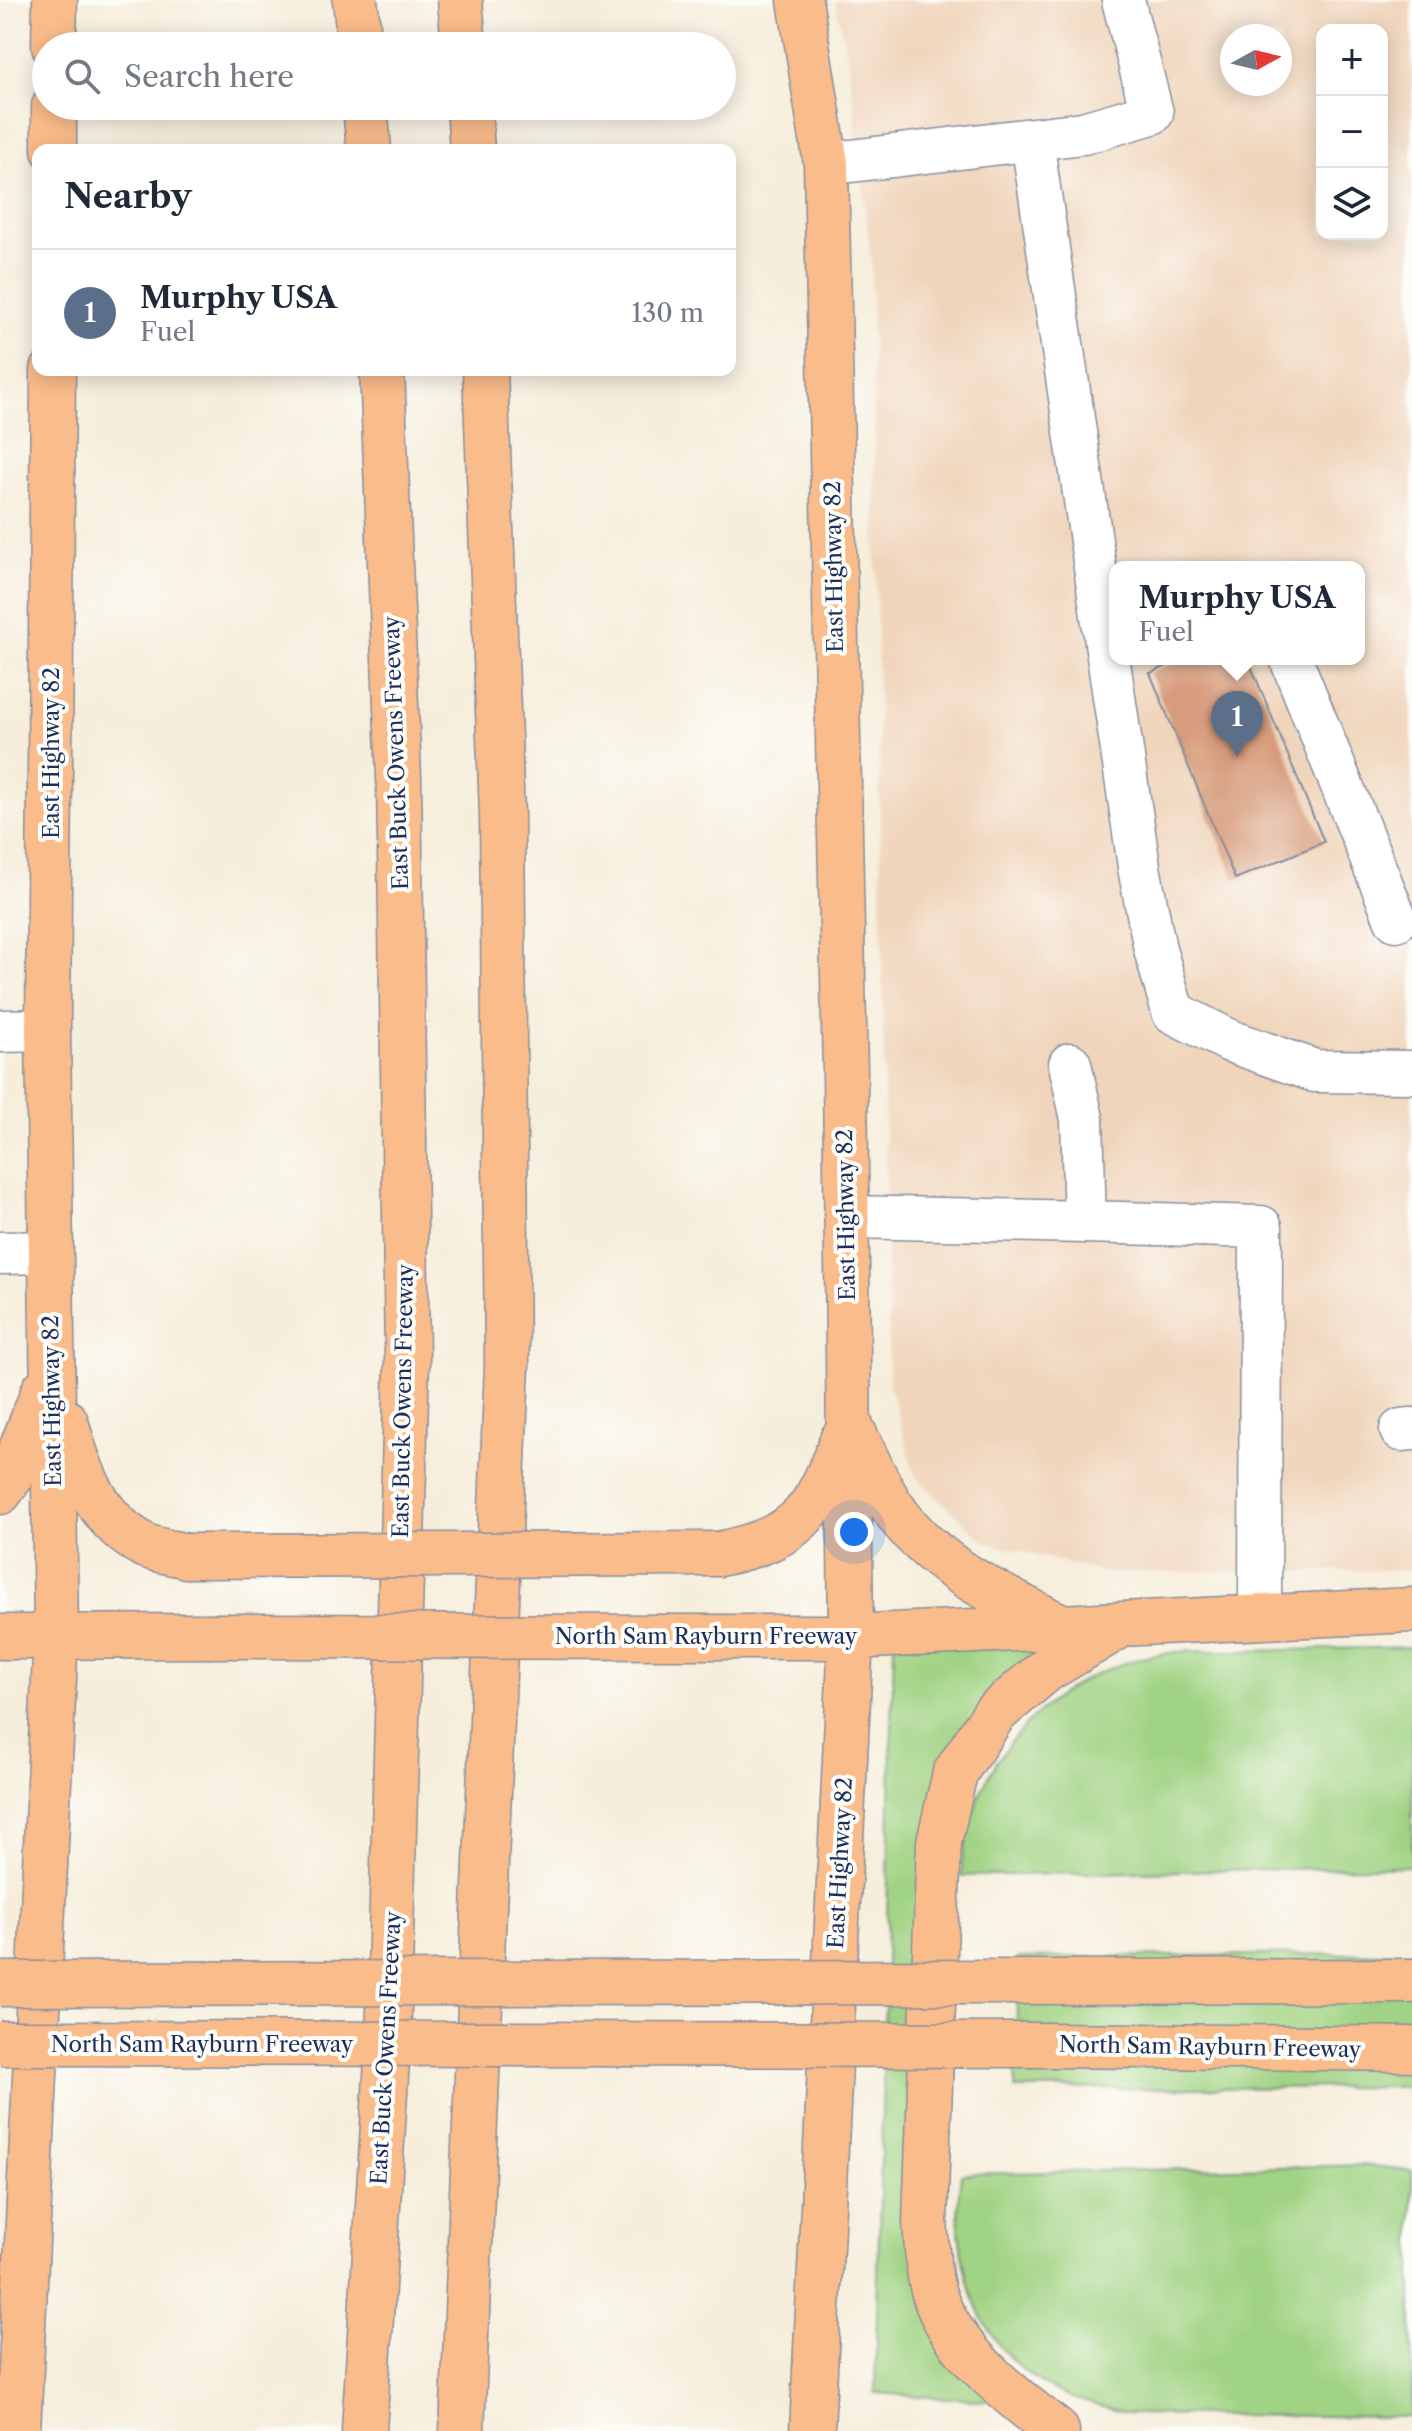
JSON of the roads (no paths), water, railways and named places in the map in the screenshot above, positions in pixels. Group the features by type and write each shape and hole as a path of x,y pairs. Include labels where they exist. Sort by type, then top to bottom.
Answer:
{"main road":[{"path":"54,32 55,0"},
{"path":"355,0 358,32"},
{"path":"460,0 463,32"},
{"name":"East Highway 82","path":"800,0 826,164 851,1637 812,2431"},
{"path":"54,120 54,144"},
{"path":"366,120 368,144"},
{"path":"470,120 472,144"},
{"name":"East Highway 82","path":"18,2431 56,1636 48,1030 53,376"},
{"name":"East Buck Owens Freeway","path":"364,2431 388,2044 407,1361 399,793 382,376"},
{"path":"462,2431 507,1366 502,815 485,376"},
{"path":"52,1369 81,1475 113,1523 145,1545 186,1556 719,1554 761,1545 792,1528 821,1492 849,1423"},
{"path":"0,1492 10,1478 52,1369"},
{"path":"849,1423 892,1506 921,1542 978,1585 1061,1626"},
{"name":"North Sam Rayburn Freeway","path":"0,1637 851,1637 1412,1610"},
{"path":"1057,2431 1016,2399 951,2328 936,2300 929,2267 925,2220 939,1842 955,1773 995,1713 1046,1670 1123,1624"},
{"path":"0,1984 1412,1981"},
{"name":"North Sam Rayburn Freeway","path":"0,2043 1047,2045 1412,2049"}],"lane":[{"path":"826,164 1083,133 1152,113 1123,0"},
{"path":"1032,140 1109,663"},
{"path":"1109,665 1140,873 1155,949 1173,1012 1230,1041 1315,1071 1412,1072"},
{"path":"1293,665 1396,920"},
{"path":"0,1031 48,1030"},
{"path":"1070,1064 1082,1119 1085,1222"},
{"path":"846,1217 1261,1227 1260,1617"},
{"path":"0,1253 50,1252"}],"place":[{"name":"Murphy USA","path":"1237,757"}]}
